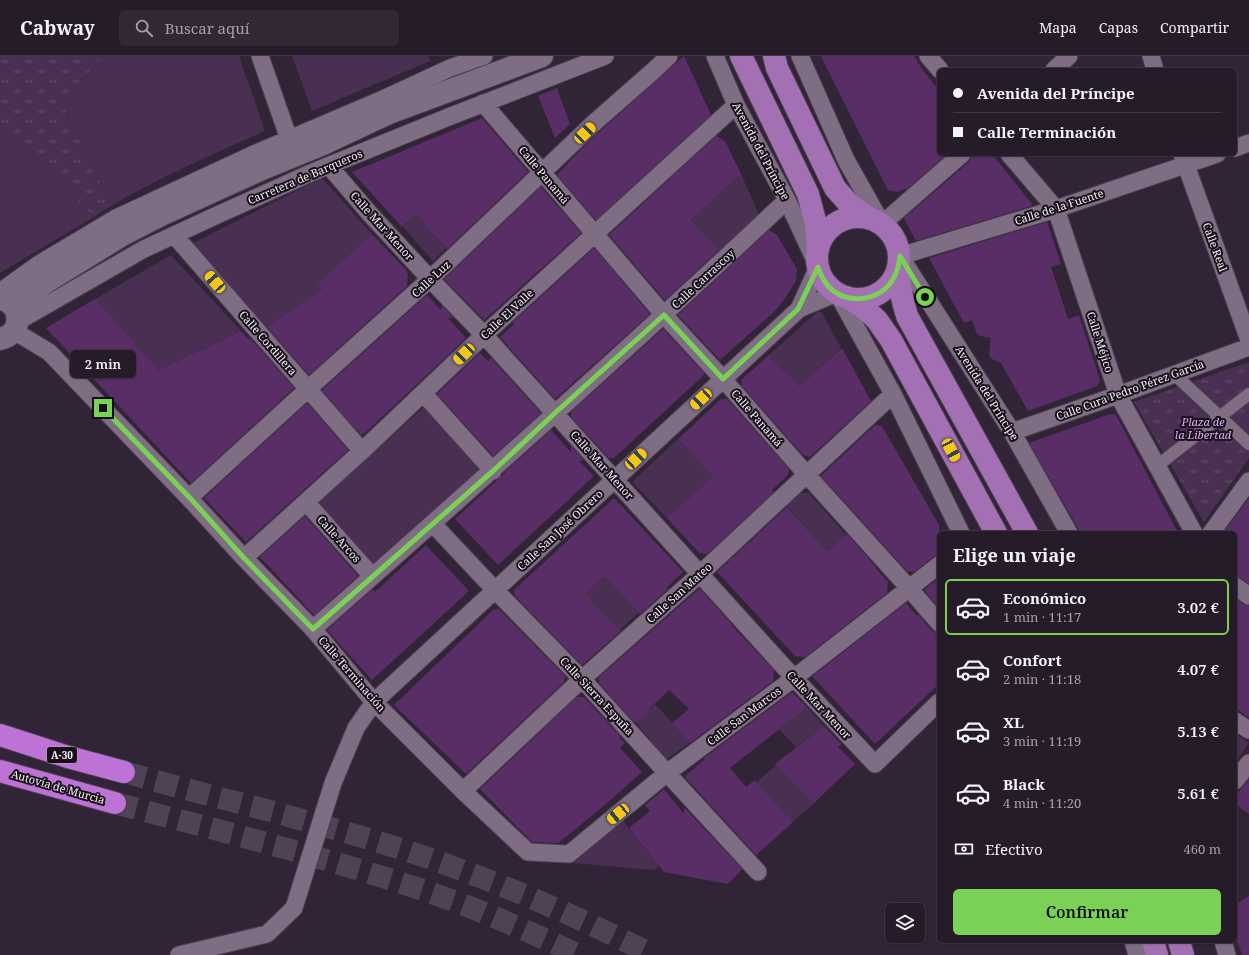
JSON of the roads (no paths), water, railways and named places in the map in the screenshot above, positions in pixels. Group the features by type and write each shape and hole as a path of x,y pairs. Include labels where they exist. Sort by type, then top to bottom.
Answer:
{"highway":[{"path":"0,724 68,757"},
{"name":"A-30","path":"0,735 68,757 124,772"},
{"name":"Autovía de Murcia","path":"0,771 115,803"}],"main road":[{"path":"7,315 46,282 124,234 161,215 324,144 389,113 542,56"},
{"name":"Avenida del Príncipe","path":"741,56 808,194 816,224 818,259"},
{"path":"774,56 777,68 835,188 850,205 877,221 889,230 895,238 898,247 899,286 907,316 1026,531"},
{"path":"877,221 860,216 848,218 837,222 828,230 821,240 818,259 822,277 828,286 864,308 877,320 891,340 995,531"},
{"path":"842,295 858,299 868,298 879,294 894,279 899,263"},
{"path":"1154,943 1157,955"},
{"path":"1180,943 1183,955"}],"street":[{"path":"260,56 288,139"},
{"path":"7,315 39,264 116,218 288,139 383,99 450,68 484,56"},
{"name":"Carretera de Barqueros","path":"7,315 174,235 329,166 483,103 605,56"},
{"name":"Calle Luz","path":"190,498 430,279 595,122 669,56"},
{"name":"Avenida del Príncipe","path":"715,56 736,105 818,259"},
{"path":"800,56 846,160 877,221 959,156"},
{"path":"928,56 938,68"},
{"path":"1056,68 1069,56"},
{"path":"1151,56 1154,68"},
{"name":"Calle Panamá","path":"483,103 542,174 664,315 723,379 937,622"},
{"name":"Calle El Valle","path":"244,558 362,451 484,335 736,105"},
{"path":"1237,147 1249,143"},
{"name":"Calle Méjico","path":"1011,156 1056,208 1118,395 1193,531"},
{"name":"Calle de la Fuente","path":"899,263 1056,208 1184,159 1204,156"},
{"name":"Calle Real","path":"1184,159 1249,340"},
{"name":"Calle Mar Menor","path":"329,166 370,214 484,335 794,678 875,764 937,704"},
{"name":"Calle Carrascoy","path":"313,629 493,471 787,200"},
{"name":"Calle Cordillera","path":"174,235 362,451"},
{"name":"Calle San José Obrero","path":"179,955 267,934 294,908 333,783 356,728 374,702 798,309 818,259"},
{"name":"Avenida del Príncipe","path":"899,263 1012,432 1068,531"},
{"path":"842,295 894,394 960,531"},
{"name":"Calle San José Obrero","path":"798,309 842,295"},
{"name":"Calle Terminación","path":"7,315 49,352 190,498 244,558 313,629 374,702 463,791 528,852 569,854"},
{"name":"Calle Cura Pedro Pérez García","path":"1012,432 1249,347"},
{"path":"1174,374 1249,444"},
{"path":"423,393 493,471"},
{"name":"Calle San Mateo","path":"463,791 582,679 700,574 894,394"},
{"path":"1157,466 1249,394"},
{"path":"1212,531 1249,481"},
{"name":"Calle Arcos","path":"306,502 372,576"},
{"name":"Calle Sierra Espuña","path":"433,524 582,679 758,872"},
{"name":"Calle San Marcos","path":"569,854 667,773 794,678 937,566"},
{"path":"1237,587 1249,596"},
{"path":"1237,721 1249,730"},
{"path":"1237,778 1249,763"},
{"path":"1134,943 1137,955"},
{"path":"1223,943 1227,955"}],"tunnel":[{"path":"124,772 387,844 431,859 529,897 579,919 653,955"},
{"path":"115,803 279,846 440,896 476,909 579,955"}],"park label":[{"name":"Plaza de la Libertad","path":"1203,428"}]}
